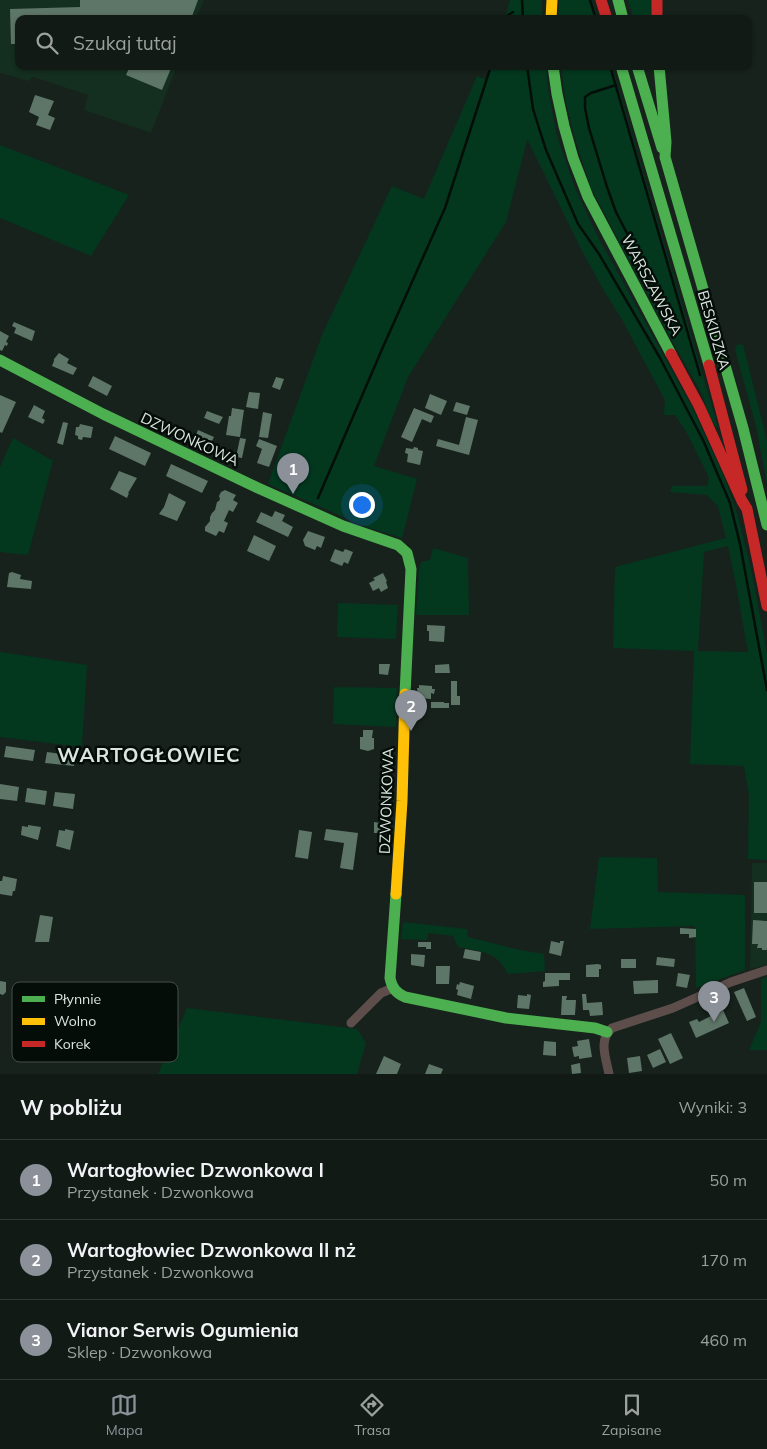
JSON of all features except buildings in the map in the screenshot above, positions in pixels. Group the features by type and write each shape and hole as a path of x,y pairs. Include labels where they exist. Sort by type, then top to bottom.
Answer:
{"main road":[{"path":"551,15 552,0"},
{"path":"601,0 606,15"},
{"path":"618,0 622,15"},
{"path":"656,15 657,0"},
{"name":"WARSZAWSKA","path":"553,70 556,94 566,134 588,197 683,375 710,428 747,509"},
{"name":"BESKIDZKA","path":"622,70 725,424 747,509 767,606"},
{"name":"BESKIDZKA","path":"639,70 741,420 767,525"},
{"path":"658,70 666,142 665,157"},
{"name":"DZWONKOWA","path":"1,365 220,470 330,520 398,545 407,553 411,569 411,588 404,709 401,833 390,978 393,988"},
{"path":"393,988 396,992 406,997 506,1018 595,1028 607,1032"}],"street":[{"path":"609,1074 604,1042 607,1032 612,1028 673,1008 731,982 767,970"},
{"path":"351,1023 382,993 393,988"}],"shaded area":[{"path":"0,0 204,0 198,15 15,15 15,70 175,70 151,133 84,110 88,95 33,77 28,81 0,73"},
{"path":"510,0 542,0 542,15 506,15"},
{"path":"559,0 592,0 597,15 558,15"},
{"path":"628,0 652,0 651,15 633,15"},
{"path":"488,70 546,70 548,90 557,136 575,188 598,237 692,407 725,479 738,516 751,569 767,653 767,860 748,859 749,795 744,766 690,764 694,651 613,648 615,567 726,538 718,506 707,495 670,492 672,486 707,486 709,478 688,435 675,415 664,415 665,400 581,249 527,140 506,222 408,377 374,466 417,479 402,538 366,527 268,484 322,335 392,186 424,199 477,76 485,79","holes":["728,546 748,652 698,651 704,552"]},
{"path":"562,70 613,70 717,428 709,418 703,396 591,188 566,103"},
{"path":"0,145 129,195 91,256 0,218"},
{"path":"743,344 767,441 767,484 756,426 735,350 737,345"},
{"path":"13,438 53,461 28,555 0,552 0,467"},
{"path":"433,548 468,558 469,615 416,615 419,569 421,562 430,560"},
{"path":"338,603 398,605 396,639 337,637"},
{"path":"0,652 87,665 82,747 0,737"},
{"path":"334,687 397,688 396,727 333,724"},
{"path":"599,857 657,858 658,892 745,895 745,970 696,988 695,926 590,929"},
{"path":"752,863 767,863 767,965 750,969"},
{"path":"403,922 467,929 468,937 544,954 545,971 508,974 504,966 493,956 481,951 458,947 453,936 428,933 427,940 401,939"},
{"path":"767,977 767,1050 749,1050 761,1022 761,979"},
{"path":"187,1008 357,1029 366,1043 357,1074 158,1074 163,1062 178,1062 178,1028"}],"waterway":[{"path":"522,0 523,15"},
{"path":"590,0 595,15"},
{"path":"508,15 513,12"},
{"path":"318,498 445,208 490,70"},
{"path":"528,70 533,109 546,150 578,224 599,254 660,358 703,440 730,503 740,544 767,690"},
{"path":"611,70 700,375"},
{"path":"616,85 591,93 585,97 585,108 589,128 607,187 616,212 633,245"}],"traffic: fast":[{"path":"618,0 622,15"},
{"path":"554,70 564,126 573,158 588,197 671,354"},
{"path":"622,70 709,365"},
{"path":"638,70 662,148"},
{"path":"659,70 666,142 665,157 743,428 767,525"},
{"path":"0,360 103,414 258,488 343,526 398,545 407,553 411,569 405,694"},
{"path":"396,894 390,978 393,987 399,994 405,997 506,1018 595,1028 607,1032"}],"traffic: slow":[{"path":"551,15 552,0"},
{"path":"396,894 402,801 405,694"}],"traffic: jam":[{"path":"601,0 606,15"},
{"path":"657,0 657,15"},
{"path":"671,354 699,406 747,509 767,606"},
{"path":"709,365 742,490"}],"place":[{"name":"Wartogłowiec Dzwonkowa I","path":"293,494"},
{"name":"Wartogłowiec Dzwonkowa II nż","path":"411,731"},
{"name":"Vianor Serwis Ogumienia","path":"714,1022"}],"district":[{"name":"WARTOGŁOWIEC","path":"149,754"}]}
